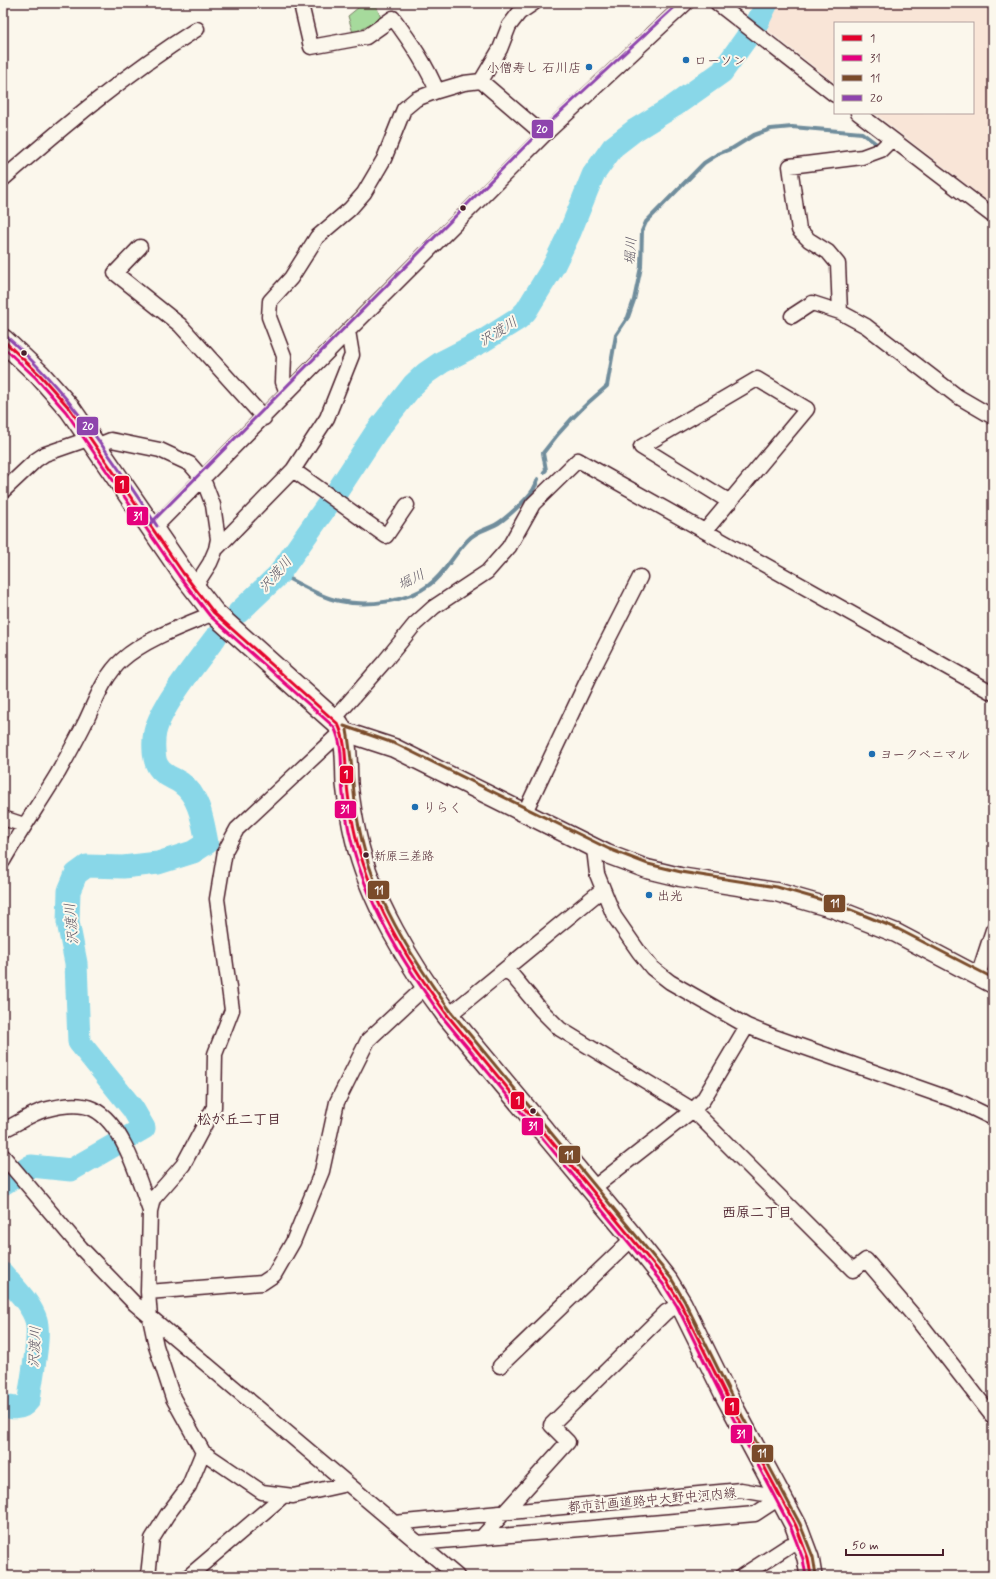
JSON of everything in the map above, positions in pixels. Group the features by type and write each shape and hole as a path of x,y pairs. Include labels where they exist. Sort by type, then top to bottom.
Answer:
{"highway":[{"path":"3,340 40,375 70,409 194,588 214,613 231,630 338,725 351,811 362,860 378,900 395,934 425,986 448,1016 667,1281 681,1304 727,1397 781,1497 803,1542 811,1576"}],"main road":[{"path":"338,725 394,748 594,849 647,869 680,877 776,892 835,909 896,934 985,980"}],"street":[{"path":"480,81 500,49 509,26 519,13 534,3"},
{"path":"153,529 544,135 686,3"},
{"path":"717,3 834,95"},
{"path":"301,4 311,47 366,37 394,18 420,56 437,91"},
{"path":"3,179 106,92 154,56 197,29"},
{"path":"287,393 282,382 284,356 269,317 270,301 290,278 317,237 350,209 364,193 384,159 404,109 416,99 437,91 464,83 480,81 544,135"},
{"path":"859,114 993,216"},
{"path":"840,312 838,264 828,252 809,240 799,230 790,166 862,157 881,150 892,139"},
{"path":"140,247 115,274 180,325 264,418"},
{"path":"792,316 812,302 840,312 866,326 957,396 993,416"},
{"path":"194,588 202,577 216,549 293,470 327,418 352,355 348,331"},
{"path":"705,531 730,502 807,409 757,379 641,447 730,502"},
{"path":"3,491 36,460 45,454 94,442 111,440 160,450 190,464 203,479 213,505 218,528 216,549"},
{"path":"347,1484 293,1496 283,1496 262,1492 203,1452 173,1398 156,1346 150,1318 148,1292 150,1211 153,1199 183,1165 214,1107 215,1054 232,1010 217,899 225,852 237,829 338,725 385,661 415,624 434,607 488,572 509,546 533,504 578,460 993,693"},
{"path":"293,470 386,536 407,505"},
{"path":"524,814 588,679 640,577"},
{"path":"3,861 58,772 83,727 101,686 122,660 163,635 214,613"},
{"path":"3,818 24,825"},
{"path":"594,849 597,874 614,916 652,968 670,982 747,1026 962,1103 993,1118"},
{"path":"448,1016 603,889"},
{"path":"985,980 993,930"},
{"path":"507,969 541,1010 560,1030 693,1110 853,1270 866,1260 919,1322 993,1417"},
{"path":"148,1292 262,1283 274,1275 293,1242 322,1170 337,1102 364,1046 368,1040 425,986"},
{"path":"592,1189 693,1110 703,1100 747,1026"},
{"path":"3,1130 42,1110 62,1106 78,1106 92,1109 106,1119 117,1132 134,1165 150,1211"},
{"path":"4,1157 118,1288 150,1318 457,1576"},
{"path":"500,1366 633,1238"},
{"path":"483,1536 568,1442 551,1425 666,1312 681,1304"},
{"path":"148,1576 152,1539 189,1486 203,1452"},
{"name":"都市計画道路中大野中河内線","path":"394,1523 741,1490 781,1497"},
{"path":"189,1576 283,1496"},
{"name":"都市計画道路中大野中河内線","path":"418,1543 755,1514 781,1497"},
{"path":"742,1576 790,1545 803,1542"}],"shaded area":[{"path":"773,3 993,3 993,205 875,114 974,114 974,22 834,22 834,82 766,29 774,15 769,10"}],"green space":[{"path":"364,3 375,3 381,18 353,33 348,16"}],"waterway":[{"name":"沢渡川","path":"239,612 279,574 336,493 376,432 413,385 426,373 442,362 483,341 518,319 526,311 553,267 570,232 593,175 613,147 635,130 674,106 722,72 757,23 767,3"},
{"name":"堀川","path":"544,472 546,470 543,453 573,418 607,386 616,335 628,317 634,300 641,267 642,231 646,222 704,163 754,135 771,129 792,127 862,133 878,145"},
{"name":"堀川","path":"279,574 317,593 332,599 351,603 386,602 410,596 435,580 471,537 495,525 516,509 533,490 538,479"},
{"name":"沢渡川","path":"3,1184 31,1166 71,1170 144,1128 133,1109 79,1042 76,963 68,922 69,891 76,874 87,866 123,867 158,863 193,852 207,843 197,802 187,788 166,775 159,768 154,751 154,740 159,721 172,697 215,638"},
{"name":"沢渡川","path":"3,1274 22,1296 34,1314 37,1327 35,1359 29,1400 23,1406 17,1408 3,1405"}],"transit line":[{"name":"20","path":"149,525 540,131 679,3"},
{"name":"20","path":"6,336 28,357 69,402 106,451 157,526"},
{"name":"1","path":"3,340 40,375 70,409 183,573 214,613 338,724 343,738 347,790 360,855 379,904 391,927 418,973 448,1016 667,1281 681,1304 727,1397 796,1526 808,1558 811,1576"},
{"name":"31","path":"3,347 36,378 66,412 179,576 210,616 334,727 339,741 342,783 349,831 364,882 387,930 414,976 444,1019 663,1284 677,1306 723,1399 791,1528 803,1559 806,1576"},
{"name":"11","path":"344,726 396,744 609,849 648,864 681,872 777,887 836,904 898,929 993,978"},
{"name":"11","path":"347,730 357,815 365,853 373,877 395,925 422,970 452,1013 671,1278 685,1302 731,1395 800,1524 813,1557 816,1575"}],"place":[{"name":"ローソン","path":"686,60"},
{"name":"小僧寿し 石川店","path":"589,67"},
{"name":"ヨークベニマル","path":"872,754"},
{"name":"りらく","path":"415,807"},
{"name":"新原三差路","path":"366,855"},
{"name":"出光","path":"649,895"}],"district":[{"name":"松が丘二丁目","path":"239,1119"},
{"name":"西原二丁目","path":"757,1212"}]}
